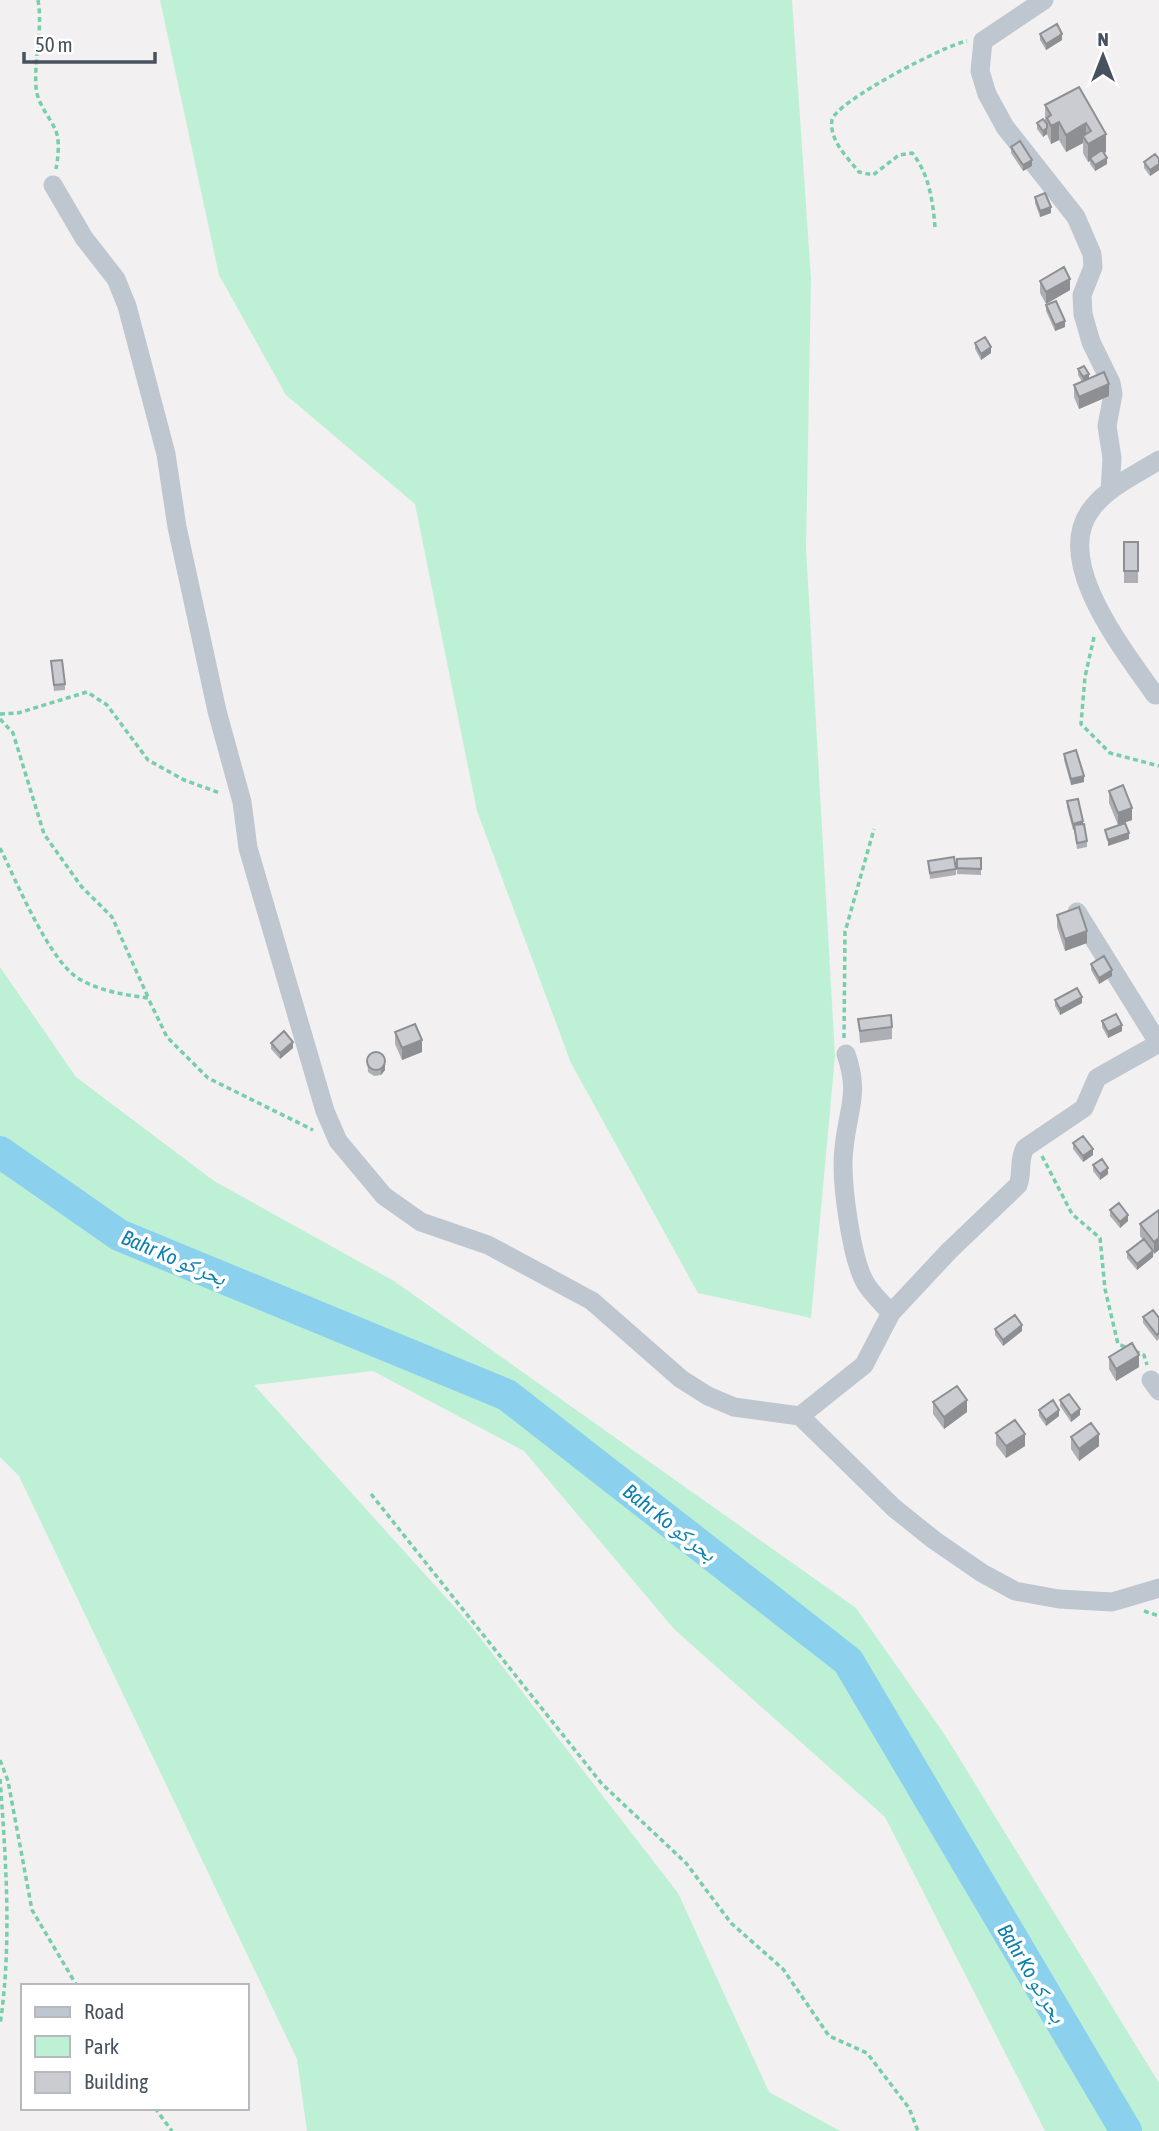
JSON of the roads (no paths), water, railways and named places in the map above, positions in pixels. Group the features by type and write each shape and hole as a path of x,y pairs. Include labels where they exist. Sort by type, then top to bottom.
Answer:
{"street":[{"path":"1044,0 983,41 980,71 987,94 1005,127 1076,217 1092,254 1093,267 1082,295 1083,314 1098,360 1111,383 1113,394 1107,426 1112,458 1110,491"},
{"path":"53,185 84,238 116,279 127,306 166,454 175,515 217,711 242,802 248,848 325,1111 338,1141 384,1196 421,1222 488,1245 592,1301 681,1379 708,1396 734,1406 800,1416 894,1508 934,1541 1014,1591 1059,1599 1112,1602 1159,1588"},
{"path":"1112,458 1154,464"},
{"path":"1154,464 1110,491 1092,508 1079,538 1082,567 1102,616 1155,695"},
{"path":"800,1416 864,1364 891,1313 949,1251 1018,1185 1022,1175 1021,1155 1035,1141 1084,1108 1097,1078 1159,1044 1077,912"},
{"path":"846,1054 854,1075 855,1098 848,1119 842,1164 845,1195 858,1262 867,1285 891,1313"}],"waterway":[{"name":"Bahr Ko بحر كو","path":"0,1152 119,1235 507,1395 848,1661 1126,2131"}]}
